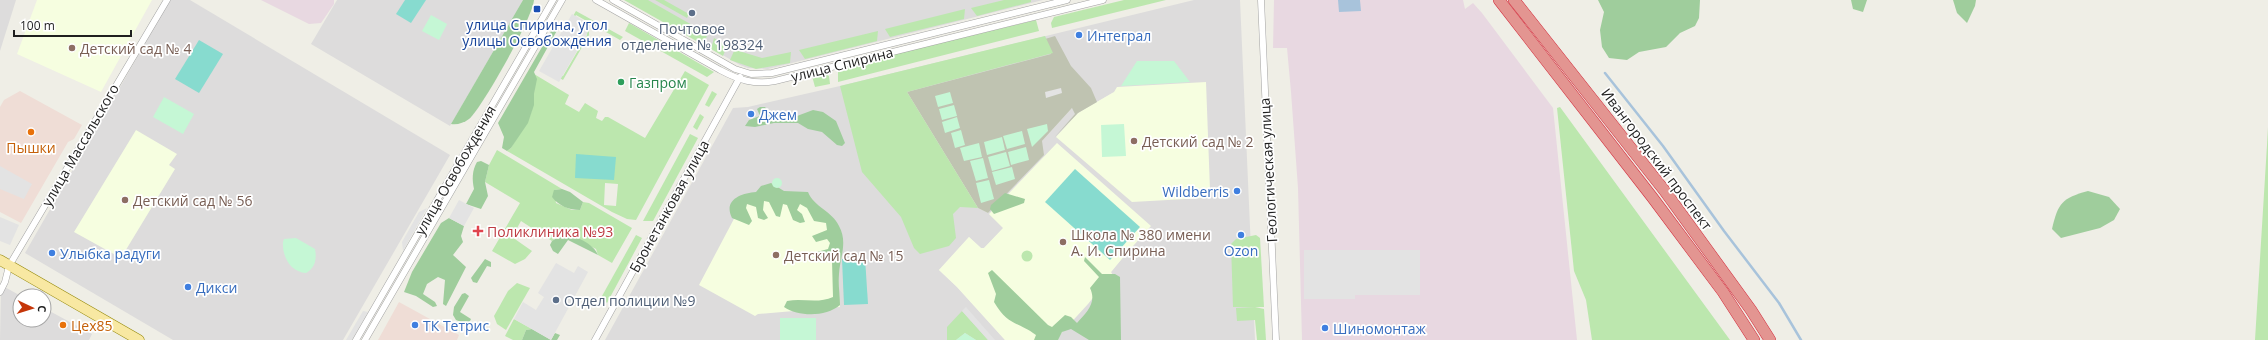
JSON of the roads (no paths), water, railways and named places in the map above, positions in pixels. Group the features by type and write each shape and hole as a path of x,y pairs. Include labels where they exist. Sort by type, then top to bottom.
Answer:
{"highway":[{"name":"Ивангородский проспект","path":"1499,0 1657,204 1723,292 1754,340"},
{"name":"Ивангородский проспект","path":"1514,0 1664,190 1751,310 1770,340"}],"main road":[{"path":"0,260 139,340"}],"street":[{"name":"улица Массальского","path":"0,292 6,282 9,266 167,0"},
{"name":"улица Освобождения","path":"356,340 553,0"},
{"name":"улица Освобождения","path":"366,340 562,0"},
{"name":"улица Спирина","path":"596,0 738,80 758,83 775,81 1103,0"},
{"name":"улица Спирина","path":"613,0 742,72 772,73 1067,0"},
{"name":"Геологическая улица","path":"1260,0 1276,340"},
{"name":"Бронетанковая улица","path":"595,340 742,72"}],"waterway":[{"path":"1605,73 1663,146 1724,231 1779,303 1801,340"}],"place":[{"name":"улица Спирина, угол улицы Освобождения","path":"537,9"},
{"name":"Почтовое отделение № 198324","path":"692,13"},
{"name":"Интеграл","path":"1079,35"},
{"name":"Детский сад № 4","path":"72,48"},
{"name":"Газпром","path":"621,82"},
{"name":"Джем","path":"751,114"},
{"name":"Пышки","path":"31,132"},
{"name":"Детский сад № 2","path":"1134,141"},
{"name":"Wildberris","path":"1237,191"},
{"name":"Детский сад № 56","path":"125,200"},
{"name":"Поликлиника №93","path":"478,231"},
{"name":"Ozon","path":"1241,235"},
{"name":"Школа № 380 имени А. И. Спирина","path":"1063,242"},
{"name":"Улыбка радуги","path":"52,253"},
{"name":"Детский сад № 15","path":"776,255"},
{"name":"Дикси","path":"188,287"},
{"name":"Отдел полиции №9","path":"556,300"},
{"name":"Цех85","path":"63,325"},
{"name":"ТК Тетрис","path":"415,325"},
{"name":"Шиномонтаж","path":"1325,328"}]}
